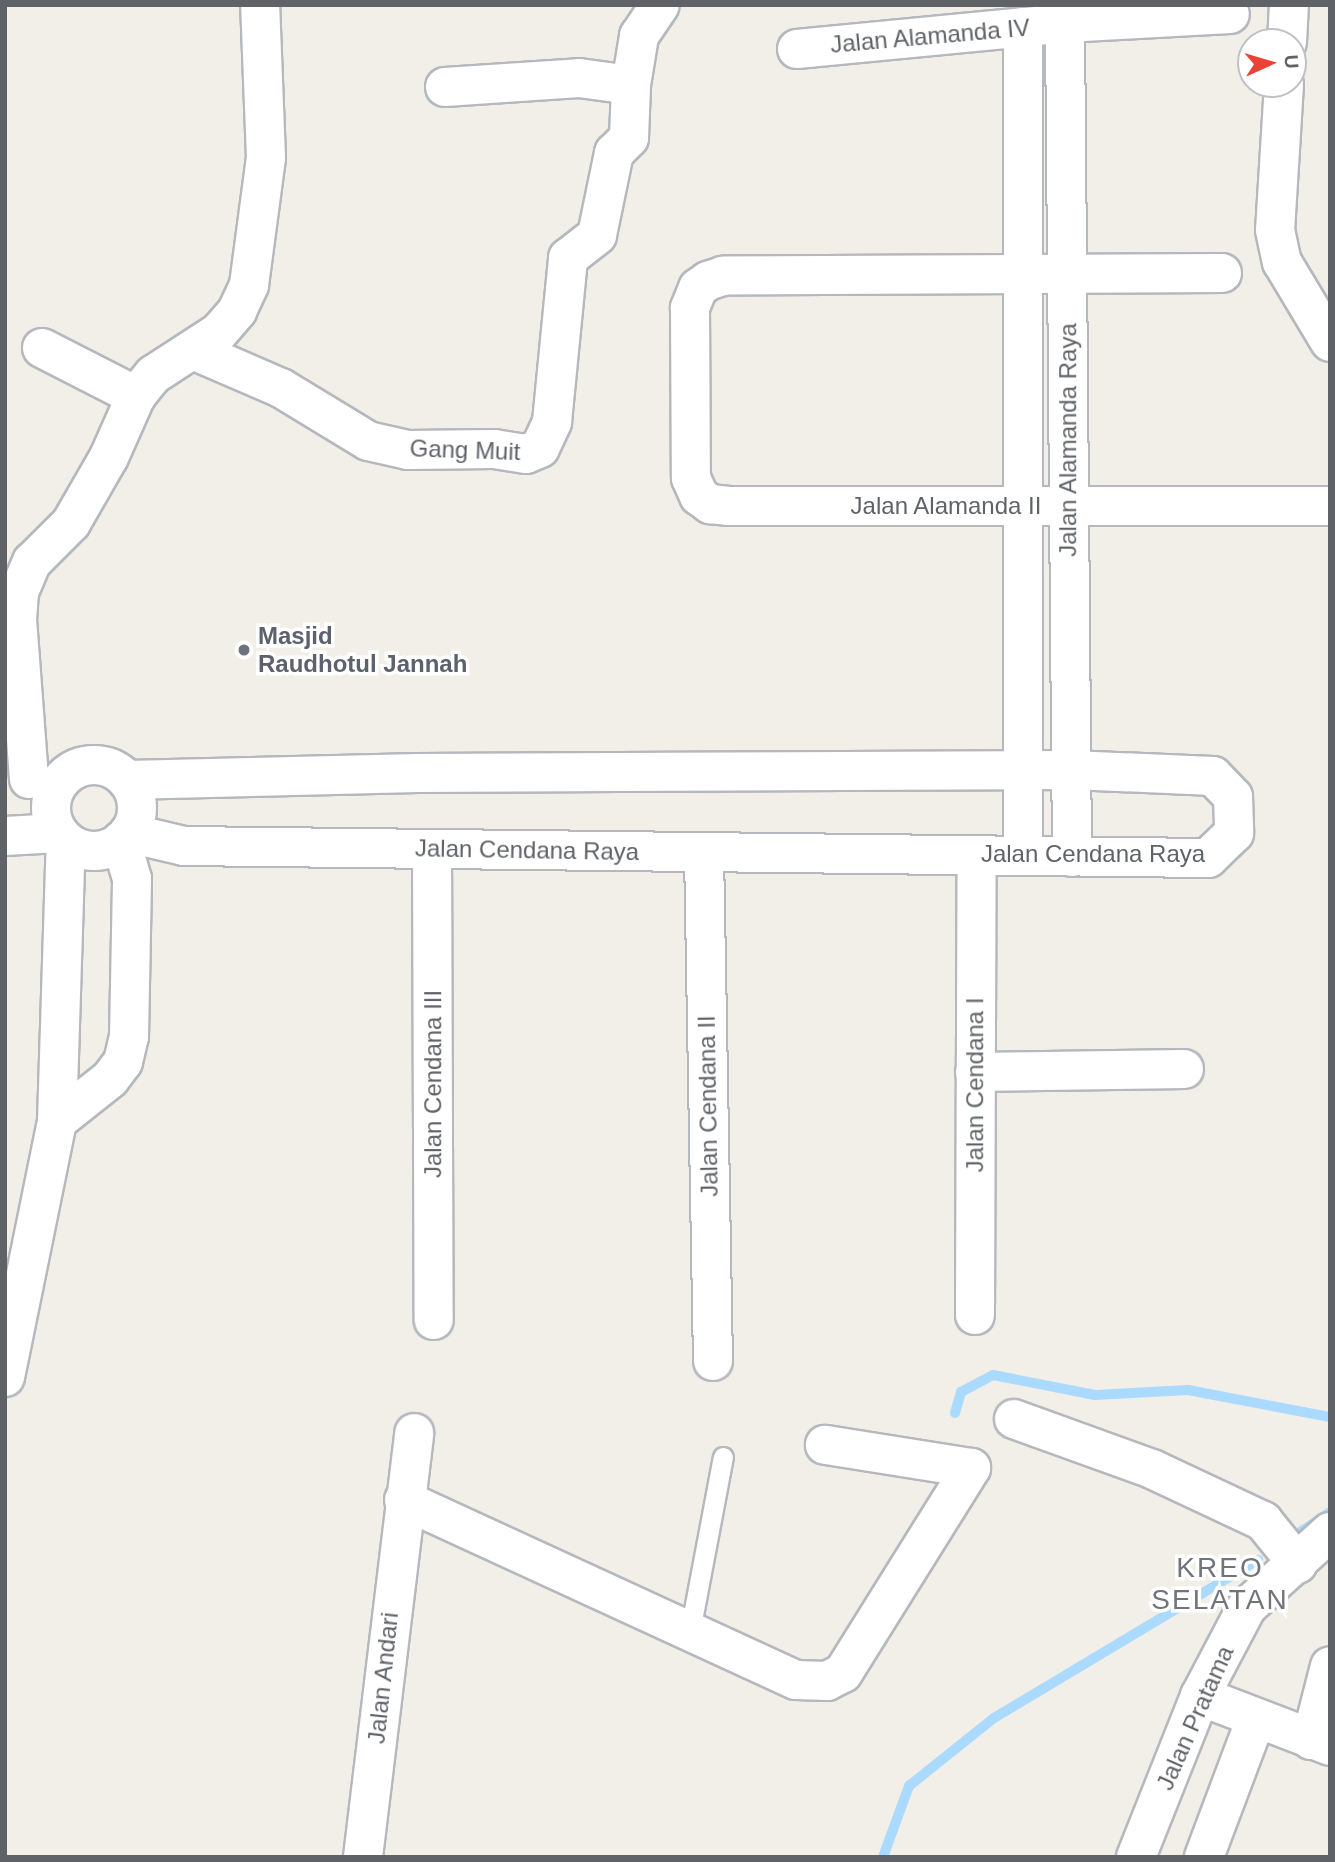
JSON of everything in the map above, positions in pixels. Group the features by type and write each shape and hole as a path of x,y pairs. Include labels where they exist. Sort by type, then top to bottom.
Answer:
{"street":[{"path":"5,1377 22,1252 41,1199 57,1121 63,837 51,808 31,780 19,592 32,562 71,523 109,457 136,396 153,375 219,332 237,311 256,258 266,158 260,5"},
{"name":"Gang Muit","path":"193,350 281,388 368,440 408,450 494,449 526,454 540,448 552,422 568,258 597,235 614,153 629,138 631,85 639,36 660,5"},
{"path":"1288,28 1289,5"},
{"name":"Jalan Alamanda IV","path":"797,49 1065,23 1230,14"},
{"name":"Jalan Alamanda Raya","path":"1065,23 1072,857"},
{"name":"Jalan Alamanda Raya","path":"1023,27 1023,856"},
{"path":"445,87 579,78 631,85"},
{"path":"1283,98 1275,230 1282,261 1330,342"},
{"path":"1023,273 1222,273"},
{"name":"Jalan Alamanda II","path":"1023,273 723,276 698,288 690,308 691,478 699,496 710,504 729,506 1330,506"},
{"path":"42,348 136,396"},
{"path":"31,780 87,765 109,767 127,780 137,812 125,837 132,879 129,1037 123,1062 110,1079 57,1121"},
{"name":"Jalan Cendana Raya","path":"125,837 184,846 1208,858 1234,833 1233,797 1213,776 1022,770 418,773 127,780"},
{"path":"5,836 63,837 94,851 125,837"},
{"name":"Jalan Cendana III","path":"432,849 434,1320"},
{"name":"Jalan Cendana II","path":"704,852 713,1361"},
{"name":"Jalan Cendana I","path":"975,1315 977,855"},
{"path":"975,1072 1184,1069"},
{"path":"1014,1419 1152,1469 1263,1521 1298,1564"},
{"name":"Jalan Andari","path":"368,1855 404,1500 414,1433"},
{"path":"404,1500 796,1680 827,1681 843,1673 971,1468 825,1445"},
{"name":"Jalan Pratama","path":"1136,1857 1200,1696 1247,1607 1298,1564 1330,1532"},
{"path":"1200,1696 1255,1721 1321,1743 1330,1666"},
{"path":"1204,1857 1255,1721"}],"lane":[{"path":"690,1631 723,1457"}],"waterway":[{"path":"955,1413 961,1392 993,1375 1095,1395 1188,1390 1330,1417"},
{"path":"1293,1537 1330,1512"},
{"path":"883,1857 909,1786 994,1718 1258,1560"}],"place":[{"name":"Masjid Raudhotul Jannah","path":"244,650"}],"district":[{"name":"KREO SELATAN","path":"1220,1584"}]}
